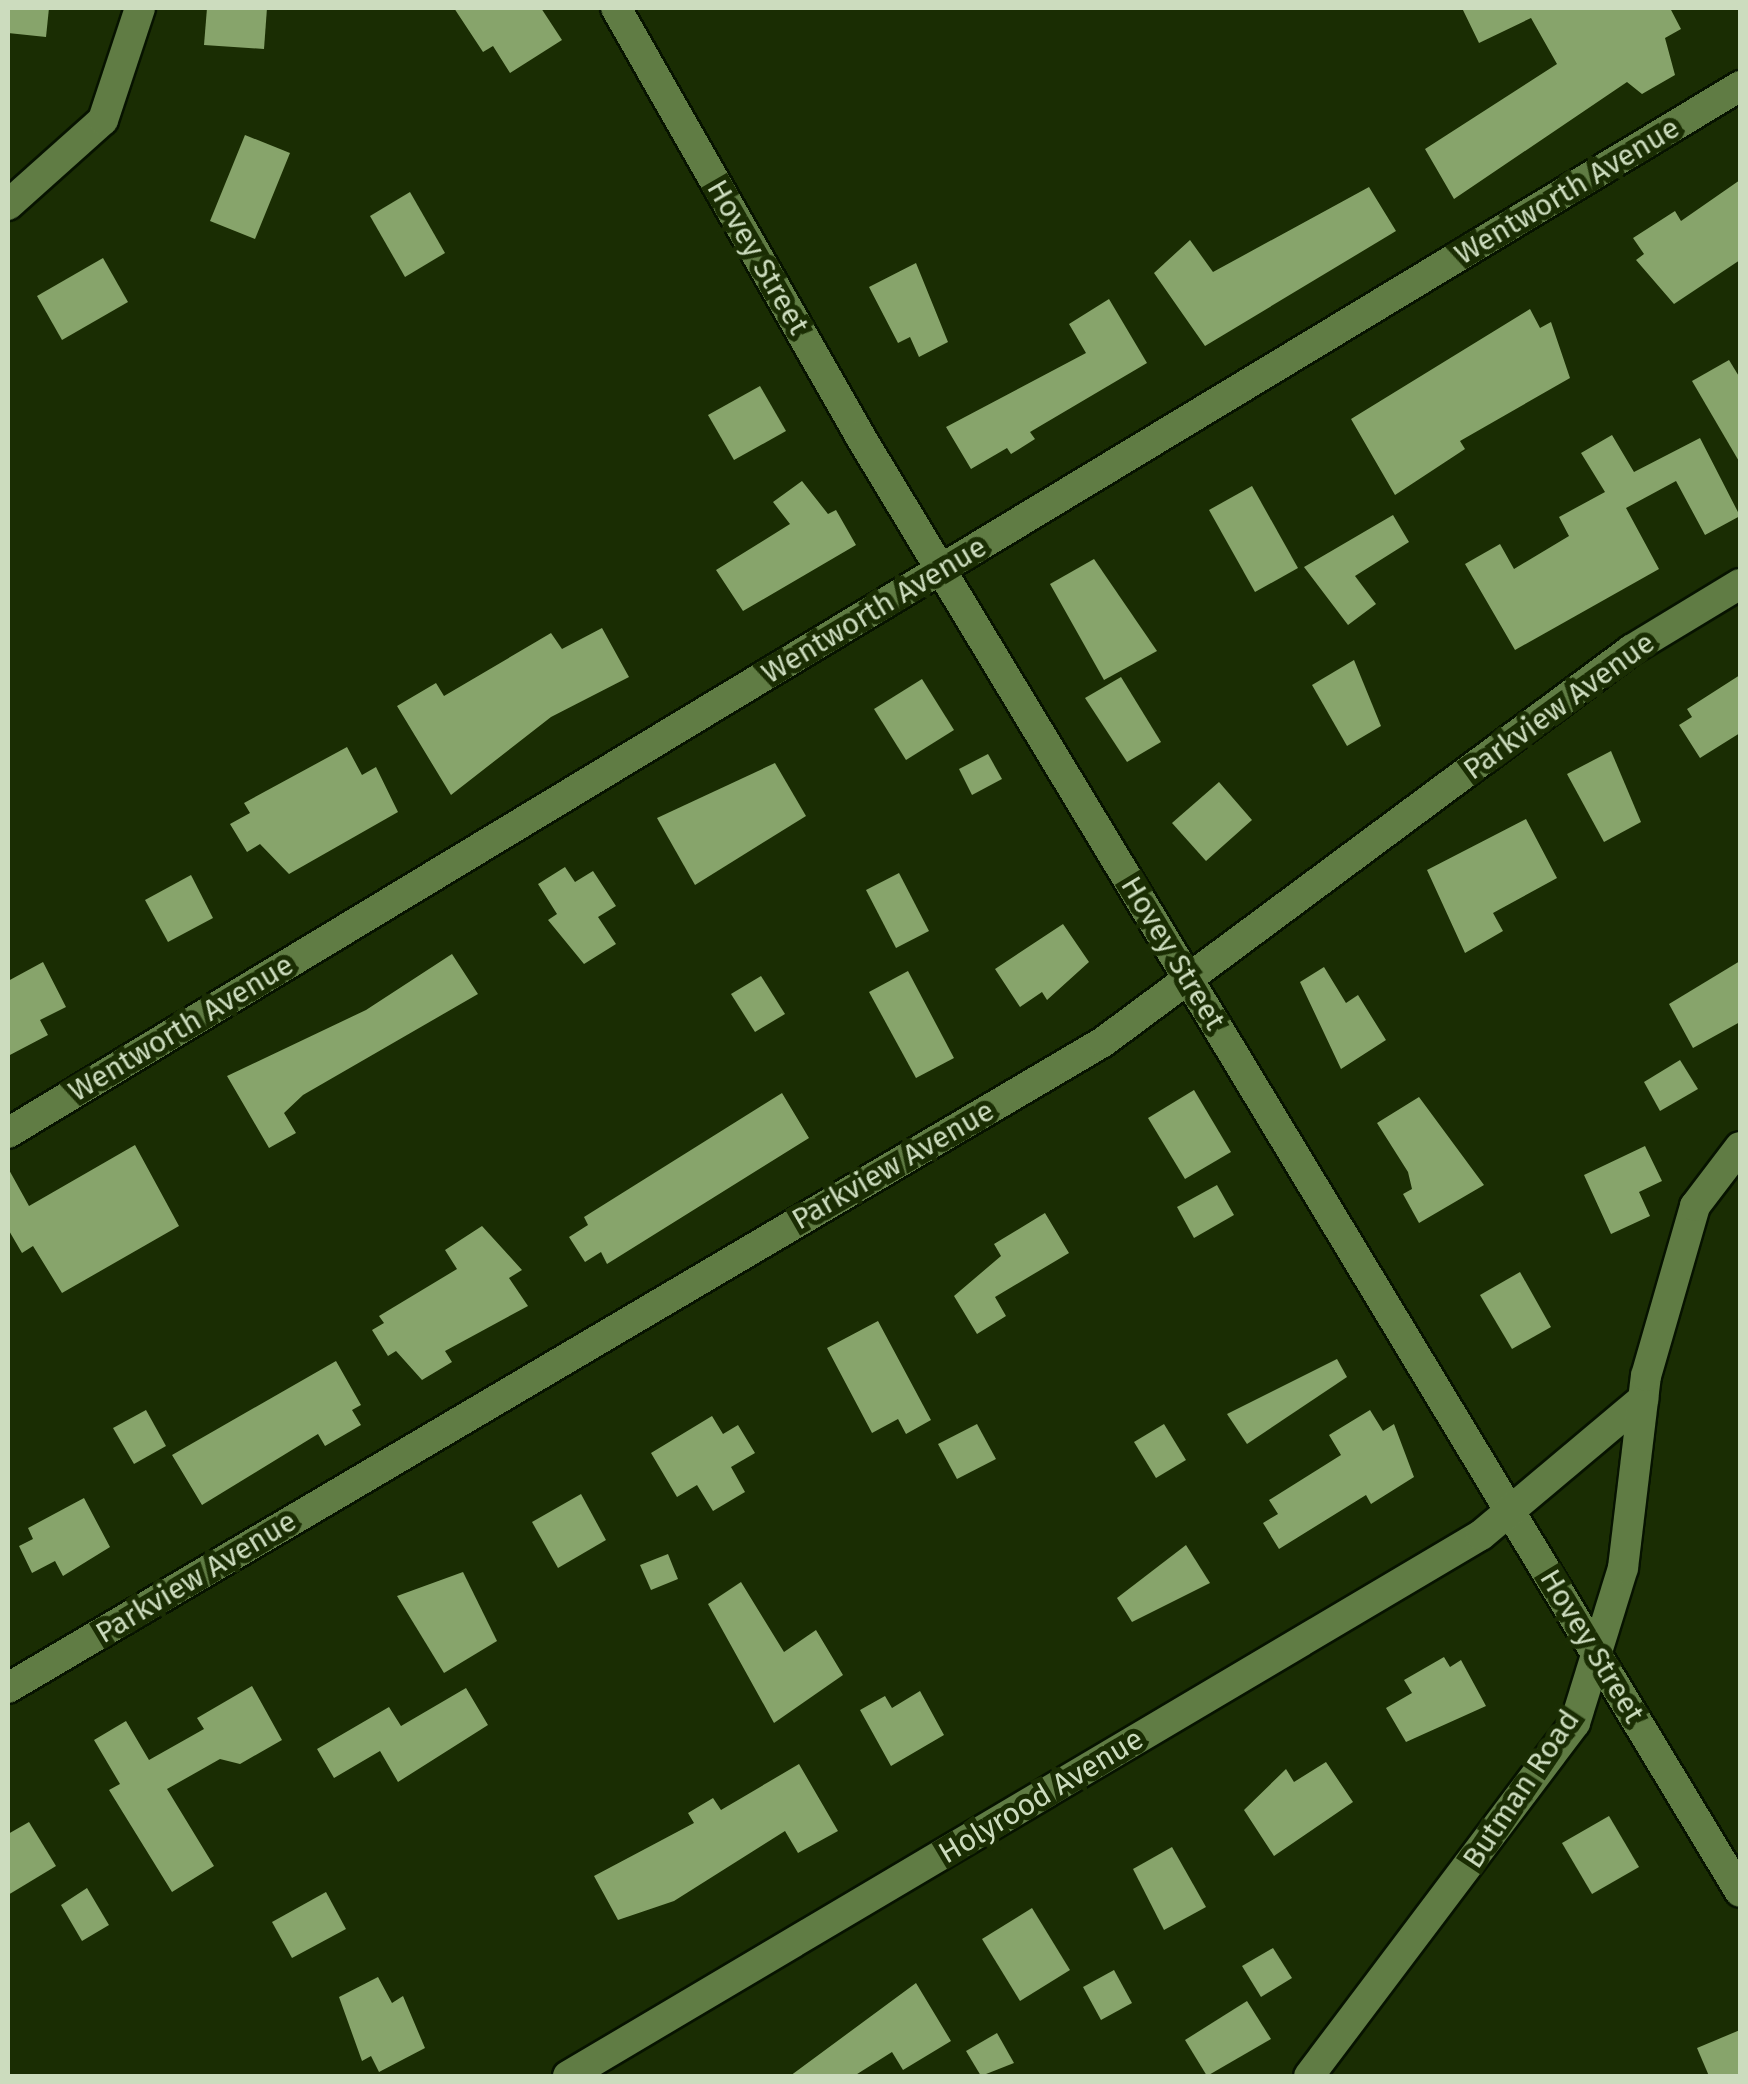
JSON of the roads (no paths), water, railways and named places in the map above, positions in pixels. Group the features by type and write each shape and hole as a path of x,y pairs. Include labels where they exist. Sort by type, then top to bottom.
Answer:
{"street":[{"path":"8,206 103,120 140,8"},
{"name":"Hovey Street","path":"616,8 941,569 1740,1892"},
{"name":"Wentworth Avenue","path":"8,1133 1740,86"},
{"name":"Parkview Avenue","path":"8,1686 1104,1042 1631,650 1740,584"},
{"name":"Butman Road","path":"1309,2076 1574,1722 1623,1568 1643,1399 1695,1206 1740,1147"},
{"path":"1509,1509 1643,1399"},
{"name":"Holyrood Avenue","path":"568,2076 1481,1535 1509,1509"}]}
